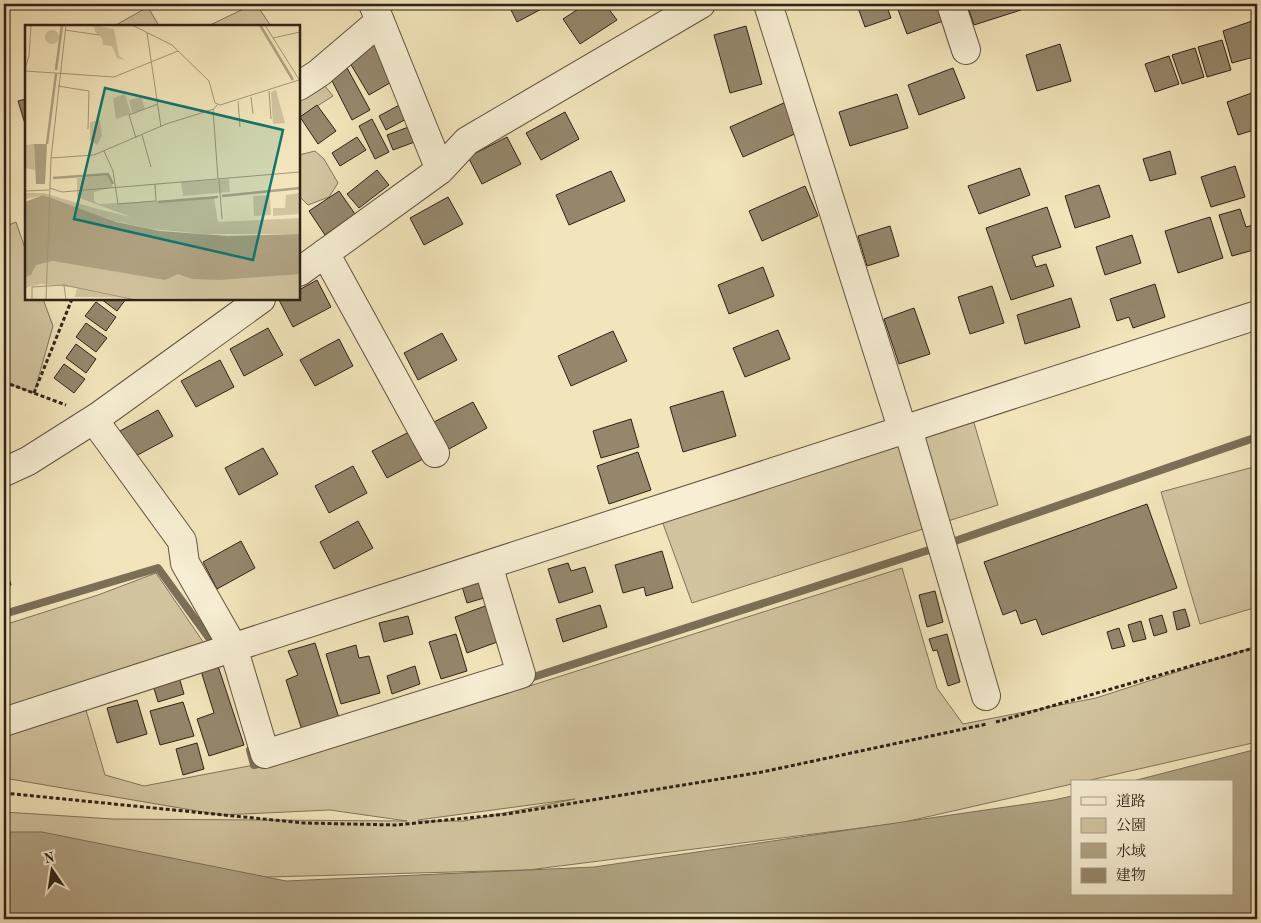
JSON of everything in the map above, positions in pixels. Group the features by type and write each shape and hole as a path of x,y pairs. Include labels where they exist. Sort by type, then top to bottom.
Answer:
{"street":[{"path":"300,271 440,170 467,141 701,4"},
{"path":"768,4 905,430 986,696"},
{"path":"951,4 966,50"},
{"path":"300,85 319,73 376,12 440,170"},
{"path":"325,253 435,453"},
{"path":"4,472 28,461 96,418 260,300"},
{"path":"4,722 1257,315"},
{"path":"96,418 182,541 185,563 233,647 265,754 521,674 488,565"}],"path":[{"path":"34,394 72,300"},
{"path":"4,382 96,418"},
{"path":"4,793 304,823 396,825 507,814 762,772 998,721 1257,647"}],"green space":[{"path":"256,4 270,25 210,25"},
{"path":"148,7 158,25 116,25"},
{"path":"321,81 333,96 300,117 300,86"},
{"path":"315,151 324,159 338,183 329,197 308,205 300,197 300,155"},
{"path":"16,222 25,248 25,300 43,300 53,326 34,393 4,382 4,227"},
{"path":"972,416 998,505 692,603 658,510"},
{"path":"1257,466 1257,607 1200,624 1161,492"},
{"path":"902,568 937,688 963,724 1096,698 1257,646 1257,742 1091,780 1071,780 1071,784 900,823 528,870 267,877 4,845 4,812 113,819 407,821 330,810 221,815 4,778 4,625 98,595 156,573 206,646 86,710 105,775 144,786 254,765 400,727","holes":["575,799 464,821 418,820"]}],"water":[{"path":"1257,749 1257,919 4,919 4,832 42,832 286,881 594,867 1071,796 1071,896 1234,896 1234,780 1137,780"}],"building":[{"path":"508,4 551,4 517,22"},
{"path":"586,4 605,4 617,20 580,44 563,19"},
{"path":"886,4 891,18 865,27 857,5"},
{"path":"896,4 940,4 946,20 907,34"},
{"path":"967,4 1019,4 1021,10 974,25"},
{"path":"1252,21 1257,35 1257,56 1232,63 1223,31"},
{"path":"746,26 762,84 730,93 714,35"},
{"path":"1222,40 1231,70 1207,77 1198,47"},
{"path":"373,43 395,80 369,95 347,58"},
{"path":"1060,44 1071,81 1037,91 1026,55"},
{"path":"1195,48 1204,77 1182,84 1172,55"},
{"path":"1169,56 1179,84 1155,92 1145,64"},
{"path":"346,66 370,110 352,120 329,75"},
{"path":"953,68 965,98 919,115 908,85"},
{"path":"1257,91 1257,129 1238,135 1227,102"},
{"path":"897,94 908,128 850,146 839,112"},
{"path":"25,99 25,124 18,101"},
{"path":"786,102 799,132 743,157 730,127"},
{"path":"403,103 410,117 386,130 379,116"},
{"path":"317,105 336,131 318,144 300,117"},
{"path":"565,112 579,139 541,160 526,133"},
{"path":"372,119 389,152 375,159 359,126"},
{"path":"414,125 420,140 393,150 387,135"},
{"path":"357,137 366,150 340,166 332,153"},
{"path":"507,137 521,164 482,184 468,157"},
{"path":"1170,151 1176,174 1150,181 1143,159"},
{"path":"1235,166 1245,197 1211,207 1201,177"},
{"path":"1020,168 1030,195 979,214 968,186"},
{"path":"377,170 389,185 359,208 347,194"},
{"path":"611,171 625,201 569,225 556,195"},
{"path":"1099,185 1110,217 1075,228 1065,196"},
{"path":"805,186 818,216 762,241 749,211"},
{"path":"339,191 355,214 325,235 309,211"},
{"path":"448,197 463,224 424,245 410,218"},
{"path":"1047,207 1061,247 1032,256 1036,267 1046,264 1054,286 1011,300 986,228"},
{"path":"1240,209 1246,227 1257,224 1257,249 1232,256 1219,215"},
{"path":"1210,217 1223,258 1178,273 1165,231"},
{"path":"890,226 899,256 867,266 858,236"},
{"path":"1132,235 1141,263 1105,275 1096,247"},
{"path":"763,267 774,296 729,314 718,285"},
{"path":"317,280 331,307 293,327 279,300 300,300 300,289"},
{"path":"1155,284 1165,317 1133,328 1129,317 1117,321 1110,299"},
{"path":"992,286 1004,323 970,334 958,297"},
{"path":"1071,298 1080,327 1025,344 1017,315"},
{"path":"102,300 125,300 117,311"},
{"path":"96,302 116,317 106,331 85,316"},
{"path":"914,308 930,354 899,364 884,319"},
{"path":"86,323 107,338 96,352 76,337"},
{"path":"268,328 283,355 244,376 230,349"},
{"path":"778,330 790,359 745,377 733,348"},
{"path":"613,331 627,361 571,386 558,356"},
{"path":"442,333 457,360 418,380 404,353"},
{"path":"339,339 353,366 315,386 300,360"},
{"path":"76,344 96,359 86,373 66,358"},
{"path":"220,360 234,387 196,407 181,381"},
{"path":"64,364 85,379 74,393 54,378"},
{"path":"723,391 736,436 683,452 670,407"},
{"path":"473,402 487,428 449,449 434,422"},
{"path":"158,410 173,436 134,457 120,431"},
{"path":"631,419 639,447 601,458 593,431"},
{"path":"411,431 425,458 387,478 372,451"},
{"path":"263,448 278,474 239,495 225,468"},
{"path":"638,452 651,490 609,504 597,466"},
{"path":"353,466 367,493 329,513 315,486"},
{"path":"1147,504 1177,588 1042,635 1036,619 1021,624 1016,610 1003,615 984,562"},
{"path":"358,521 373,548 334,569 320,542"},
{"path":"241,541 255,568 217,589 203,562"},
{"path":"662,551 673,588 646,596 644,587 623,593 615,565"},
{"path":"4,562 11,585 4,587"},
{"path":"568,563 571,571 585,567 593,592 559,603 548,569"},
{"path":"478,579 484,598 467,603 461,583"},
{"path":"935,591 943,622 927,627 919,595"},
{"path":"488,605 500,641 467,653 455,617"},
{"path":"600,605 607,627 563,642 556,619"},
{"path":"1185,609 1190,626 1177,630 1173,612"},
{"path":"1162,615 1167,632 1154,636 1149,619"},
{"path":"408,616 413,634 384,642 379,623"},
{"path":"1141,621 1146,639 1133,642 1128,625"},
{"path":"1119,628 1125,646 1112,649 1107,632"},
{"path":"456,634 467,671 441,679 429,642"},
{"path":"947,634 960,682 948,686 937,650 933,651 929,639"},
{"path":"315,643 339,718 302,730 286,680 298,675 288,651"},
{"path":"356,645 359,658 369,656 380,693 341,704 326,654"},
{"path":"218,666 244,745 209,756 197,719 214,713 201,671"},
{"path":"415,666 420,684 392,694 387,676"},
{"path":"179,677 184,694 158,702 153,685"},
{"path":"137,700 147,734 117,743 107,708"},
{"path":"183,702 194,736 160,745 150,711"},
{"path":"197,743 204,769 183,775 176,749"}],"waterway":[{"path":"524,680 929,550 1257,437"},
{"path":"4,614 158,568 217,649"},
{"path":"250,750 254,765 266,762"}]}
